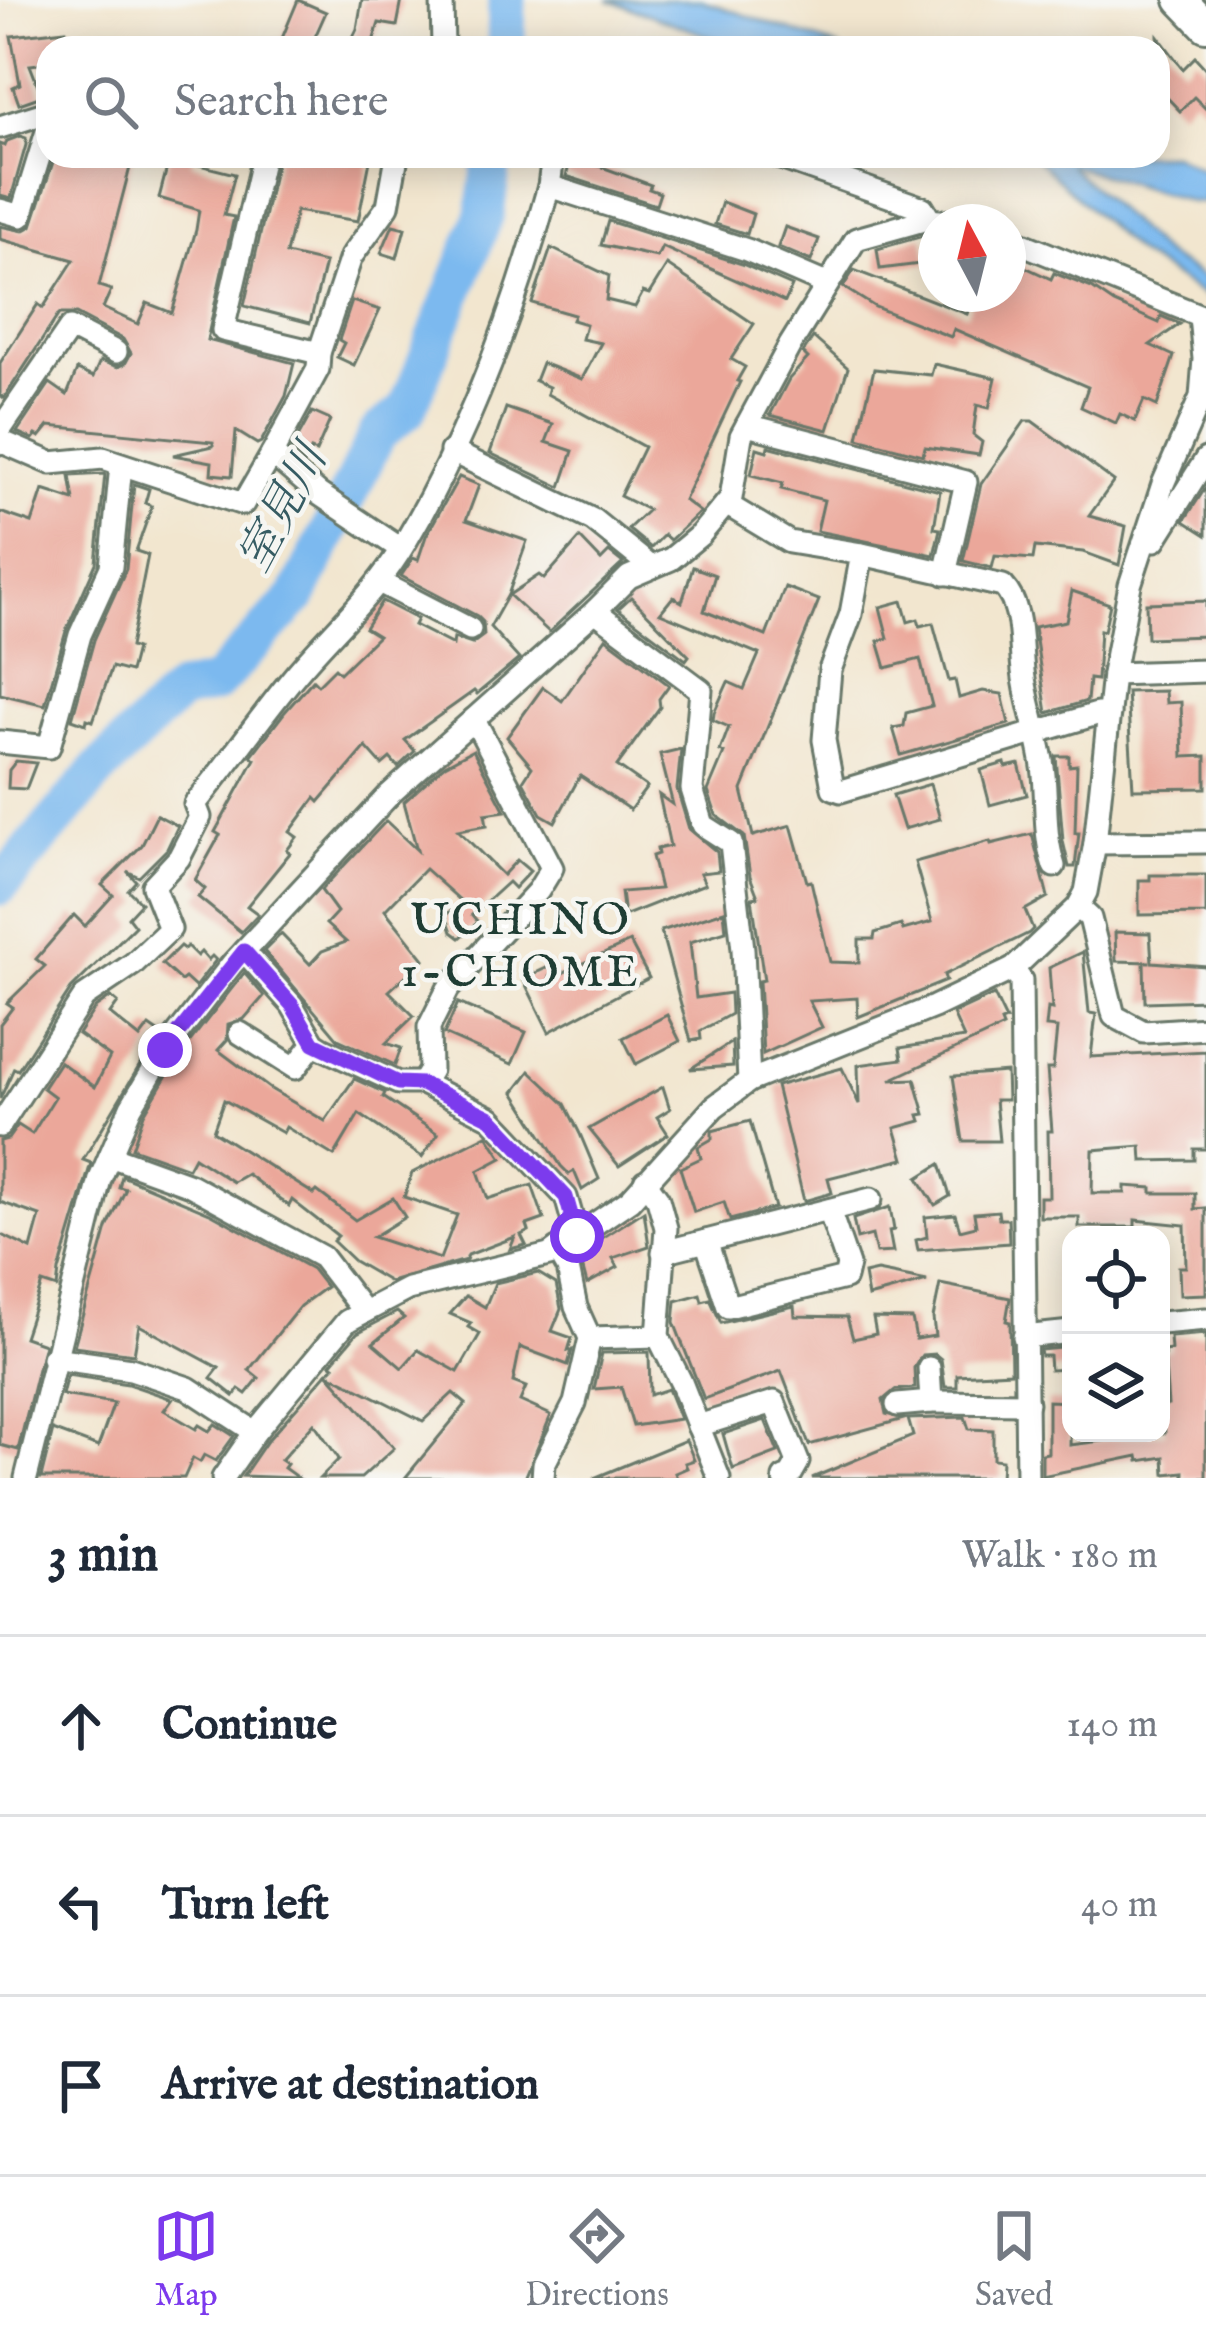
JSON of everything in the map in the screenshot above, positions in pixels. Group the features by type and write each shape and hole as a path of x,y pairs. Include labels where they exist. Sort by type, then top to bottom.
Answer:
{"main road":[{"path":"1181,0 1206,26"}],"street":[{"path":"442,0 442,36"},
{"path":"0,127 36,122"},
{"path":"0,210 22,216 36,160"},
{"path":"259,168 223,330 319,353"},
{"path":"0,441 50,463 103,458 244,504 319,369 319,353 351,257 388,206 395,168"},
{"path":"0,1126 84,997 133,964 170,928 153,886 179,858 200,817 195,803 297,674 379,582 406,541 478,395 523,279 551,168"},
{"path":"810,168 918,206"},
{"path":"549,186 747,250 826,284"},
{"path":"26,1478 100,1179 131,1107 165,1050 244,951 390,794 628,577 670,559 700,535 731,498 746,425 856,239 918,223"},
{"path":"224,1478 255,1432 346,1322 408,1289 493,1271 557,1249 630,1200 714,1107 749,1081 1013,970 1078,908 1096,843 1113,674 1137,567 1163,484 1201,397 1203,317 1026,245"},
{"path":"0,430 70,328 116,352"},
{"path":"746,425 966,482 945,574"},
{"path":"451,451 593,520 651,567"},
{"path":"272,454 319,494 392,543"},
{"path":"1137,567 1206,460"},
{"path":"0,742 49,747 80,635 111,567 121,465"},
{"path":"726,504 788,542 1003,586 1015,600 1025,685 1039,731 1045,778 1044,836 1054,866"},
{"path":"862,554 851,614 830,670 824,740 833,788 841,791 1108,714"},
{"path":"379,582 470,629"},
{"path":"596,611 700,690 692,789 703,825 731,843 743,949 749,1081"},
{"path":"1113,674 1206,671"},
{"path":"422,1084 430,1070 429,1027 448,989 538,891 552,868 474,719"},
{"path":"1096,843 1206,842"},
{"path":"1078,908 1090,918 1114,1016 1144,1032 1206,1028"},
{"path":"244,951 292,1005 314,1043 398,1083 422,1084 491,1118 566,1197 577,1236"},
{"path":"1013,970 1021,980 1027,1478"},
{"path":"240,1033 296,1069 314,1043"},
{"path":"110,1156 190,1185 322,1257 364,1312"},
{"path":"645,1180 658,1199 666,1228 658,1336 718,1478"},
{"path":"663,1252 871,1198"},
{"path":"706,1241 728,1307 845,1278 848,1264 829,1210"},
{"path":"543,1478 544,1464 574,1402 590,1337 576,1307 568,1268 557,1249"},
{"path":"1170,1322 1206,1319"},
{"path":"1024,1336 1062,1333"},
{"path":"590,1337 658,1336"},
{"path":"53,1358 130,1369 188,1388 255,1432"},
{"path":"929,1368 931,1402"},
{"path":"698,1426 774,1402 798,1462 784,1478"},
{"path":"897,1405 1027,1402"}],"water":[{"path":"608,0 701,0 806,36 708,36"},
{"path":"1170,154 1206,171 1206,203 1081,168 1170,168"},
{"path":"1046,168 1072,168 1165,255 1206,279 1206,297 1138,254"}],"building":[{"path":"298,0 326,12 315,36 283,36"},
{"path":"362,0 402,0 397,26 379,23 375,36 354,36"},
{"path":"66,30 67,36 36,36 36,64 30,65 36,98 19,104 13,87 20,84 11,36"},
{"path":"1170,52 1183,69 1195,57 1206,69 1206,109 1194,97 1180,111 1170,101"},
{"path":"20,136 26,138 26,145 11,198 0,195 0,144 5,146"},
{"path":"51,168 130,168 99,286 111,290 103,308 138,324 147,303 172,313 196,230 199,210 159,198 167,168 211,168 235,174 224,215 234,217 207,340 294,363 286,396 261,442 236,431 232,476 211,474 212,462 173,455 213,446 213,442 49,426 33,439 17,432 50,383 67,395 77,370 93,377 100,361 118,367 131,353 123,339 76,314 59,314 4,398 0,395 0,363 74,260 0,239 0,226 23,231 32,226"},
{"path":"275,168 369,168 358,221 296,211 286,254 325,263 310,323 244,306"},
{"path":"568,168 605,168 660,193 656,205 566,176"},
{"path":"722,202 753,214 747,234 715,224"},
{"path":"608,221 742,264 792,286 785,302 662,247 657,257 601,245"},
{"path":"393,225 405,228 397,258 381,253"},
{"path":"785,227 819,239 811,261 778,247"},
{"path":"918,237 918,264 880,269 877,249"},
{"path":"551,248 609,276 606,300 635,307 667,265 754,324 731,359 745,367 740,382 684,500 700,512 670,540 664,535 651,548 628,529 648,510 620,496 644,447 547,394 549,387 535,381 542,363 582,379 601,343 582,339 586,324 572,320 574,315 532,303"},
{"path":"1026,267 1051,279 1054,273 1092,288 1159,323 1161,316 1180,324 1150,345 1174,356 1157,406 1144,400 1135,421 1120,414 1116,423 1081,407 1088,387 954,329 951,337 875,307 843,287 854,270 918,295 918,312 1026,312"},
{"path":"352,301 380,310 354,365 337,357"},
{"path":"813,337 848,368 828,430 770,415 789,379 808,358 803,353"},
{"path":"934,364 996,378 989,408 977,405 973,435 982,442 979,455 925,447 923,455 858,438 874,369 931,375"},
{"path":"506,408 553,424 546,442 573,451 561,487 490,453"},
{"path":"312,412 330,420 316,452 311,450 305,463 291,450"},
{"path":"1025,421 1032,421 1114,481 1089,516 1126,526 1119,565 1083,552 1035,547 1033,559 995,556 992,568 963,561 981,484"},
{"path":"768,446 940,491 934,555 817,531 824,500 751,475 757,448 767,451"},
{"path":"105,474 96,563 66,631 45,705 0,694 0,512 32,523 43,490 74,500 70,476"},
{"path":"459,477 479,485 466,520 527,541 508,595 490,627 519,659 477,694 474,691 405,740 415,751 398,767 390,758 382,765 366,747 319,802 315,798 290,832 297,837 287,850 290,853 247,906 258,914 241,932 198,897 205,889 195,880 255,759 251,756 284,713 313,680 318,685 335,668 340,673 378,636 365,628 382,601 453,645 454,638 472,644 484,635 477,616 401,576 413,558 418,560"},
{"path":"134,484 149,489 145,503 152,506 136,551 148,555 130,647 136,649 130,672 112,667 93,721 87,719 86,724 72,719 94,640 126,569"},
{"path":"1206,487 1206,535 1184,521"},
{"path":"580,538 601,560 609,552 623,563 549,632 509,595 539,575 544,579"},
{"path":"693,567 715,575 704,611 766,636 785,587 819,600 742,790 753,836 791,825 807,882 811,881 830,962 859,963 859,939 874,939 875,933 901,925 903,930 932,922 915,862 1032,834 1048,897 1025,910 1033,929 1029,933 944,975 946,981 858,1017 857,998 809,1001 822,1027 763,1054 759,981 764,980 752,898 758,897 744,836 716,815 708,791 729,727 713,720 714,713 728,682 744,689 759,654 660,613 673,597 682,602"},
{"path":"1072,591 1110,604 1104,631 1100,630 1097,680 1089,679 1087,701 1047,713 1034,627 1066,621"},
{"path":"631,597 689,656 686,660 618,609"},
{"path":"902,601 908,622 933,623 949,681 955,680 959,698 983,691 1002,694 1009,724 901,755 893,728 904,726 906,713 932,706 920,659 886,668 878,641 888,638 880,607"},
{"path":"1206,601 1206,636 1147,638 1146,603"},
{"path":"606,638 669,685 659,699 660,707 617,766 647,787 630,810 580,776 555,822 541,814 523,781 532,767 507,737 543,687 562,701"},
{"path":"1165,691 1166,703 1181,702 1183,757 1206,756 1206,788 1133,789 1127,692"},
{"path":"681,749 677,789 689,829 717,852 719,871 700,873 705,884 624,916 621,892 660,889 652,856 658,854 657,849 670,846 659,795 673,805 660,754"},
{"path":"473,750 505,811 485,814 487,825 458,830 503,875 517,860 530,871 514,888 508,882 472,915 478,922 460,938 452,932 446,915 461,901 425,869 385,910 424,959 389,991 414,1016 386,1043 401,1048 395,1065 338,1039 264,951 281,934 310,964 322,951 346,942 326,924 337,912 321,890 386,821 417,850 404,802 445,765"},
{"path":"1056,756 1069,756 1069,766 1077,765 1075,867 1069,867 1063,841"},
{"path":"16,761 36,763 26,789 8,788 9,770"},
{"path":"1005,763 1006,767 1019,764 1027,795 990,805 981,770"},
{"path":"930,784 940,819 904,829 893,795"},
{"path":"157,815 178,826 167,849 139,877 127,871 136,881 128,890 141,903 128,917 135,926 71,989 18,1070 14,1068 0,1099 0,1024 13,1007 7,1003 45,966 36,959 74,915 85,926 113,895 102,885 142,845"},
{"path":"1150,875 1206,875 1206,914 1139,915 1139,880 1150,880"},
{"path":"724,911 726,931 690,942 696,998 730,993 731,1014 700,1031 701,1039 691,1041 661,931"},
{"path":"1115,932 1150,933 1152,962 1206,966 1206,1000 1145,1002 1144,962 1150,962 1116,961"},
{"path":"630,942 649,978 549,1032 523,979 555,964 549,979"},
{"path":"180,946 216,960 195,987 162,964"},
{"path":"1083,952 1089,1013 1096,1014 1091,1057 1206,1051 1206,1149 1194,1149 1194,1160 1142,1161 1141,1146 1093,1150 1092,1193 1125,1193 1125,1186 1152,1188 1152,1193 1195,1193 1195,1209 1206,1208 1206,1294 1180,1295 1179,1267 1186,1267 1185,1225 1135,1220 1135,1226 1079,1226 1079,1217 1040,1217 1040,1197 1049,1197 1048,1131 1052,1131 1047,1069 1053,1069 1057,1028 1046,1027 1048,1008 1052,1009 1049,968"},
{"path":"244,973 264,996 244,1019 228,1024 227,1040 218,1050 325,1121 354,1079 385,1093 383,1097 438,1134 422,1157 359,1114 334,1156 286,1127 283,1133 224,1100 213,1131 314,1194 317,1191 355,1220 393,1198 405,1217 373,1237 440,1259 457,1215 404,1197 412,1173 487,1135 502,1158 478,1171 488,1199 532,1185 544,1219 527,1225 529,1231 521,1235 526,1245 510,1249 515,1237 468,1255 466,1260 390,1282 354,1261 333,1241 338,1236 292,1200 289,1206 247,1174 233,1182 194,1157 188,1168 132,1148 144,1114 177,1058"},
{"path":"994,995 1006,1020 1001,1022 1003,1027 890,1080 915,1079 925,1114 919,1115 921,1121 895,1128 904,1159 828,1178 832,1193 804,1201 776,1086 842,1068 859,1104 858,1065 902,1059 900,1048 964,1038 953,1014"},
{"path":"111,997 118,1003 110,1014 140,1038 149,1026 159,1033 83,1160 91,1163 57,1288 42,1283 24,1337 44,1344 18,1450 0,1445 0,1234 31,1249 40,1216 0,1202 0,1141 8,1139 18,1125 32,1134 55,1097 43,1088 60,1062 95,1087 110,1057 78,1034 95,1008"},
{"path":"458,1003 526,1032 512,1064 444,1034"},
{"path":"667,1015 680,1041 636,1064 623,1038"},
{"path":"732,1042 733,1066 690,1069"},
{"path":"530,1071 565,1104 580,1134 599,1179 582,1190 574,1171 569,1174 561,1166 514,1092"},
{"path":"1006,1072 1007,1100 995,1100 999,1141 963,1141 953,1076"},
{"path":"663,1087 670,1109 657,1117 668,1134 619,1166 589,1129"},
{"path":"750,1121 775,1208 730,1220 724,1202 694,1212 680,1168 701,1158 698,1147 712,1139 712,1131"},
{"path":"940,1164 950,1196 935,1205 918,1178"},
{"path":"122,1176 210,1213 312,1269 326,1287 300,1306 249,1370 259,1378 246,1394 239,1389 234,1396 211,1378 219,1368 139,1325 134,1354 74,1346 107,1228 126,1189 119,1187"},
{"path":"890,1207 893,1252 876,1253 872,1235 857,1239 853,1219"},
{"path":"644,1211 649,1246 613,1258 618,1267 587,1284 579,1253"},
{"path":"998,1211 999,1219 1008,1219 1009,1243 918,1250 916,1240 927,1237 925,1217 955,1214 960,1230 976,1226 974,1213"},
{"path":"877,1271 927,1281 868,1297 864,1274"},
{"path":"538,1273 556,1284 561,1309 552,1331 572,1338 568,1351 572,1350 568,1365 520,1347 513,1382 526,1387 520,1401 551,1415 525,1478 405,1478 466,1404 453,1393 423,1421 327,1373 331,1364 357,1333 397,1312 404,1318 373,1343 402,1368 418,1350 458,1372 480,1334 468,1327 471,1323 450,1314 466,1296 485,1307 495,1283"},
{"path":"940,1284 1010,1298 1006,1321 1010,1322 1011,1372 957,1375 957,1387 945,1387 941,1359 935,1354 922,1355 914,1368 915,1388 895,1390 883,1400 886,1414 904,1419 809,1445 781,1371 704,1399 674,1322 676,1301 700,1294 702,1301 710,1299 721,1323 794,1306 795,1316 847,1317 853,1339 876,1334 873,1318 912,1319 916,1339 935,1336 933,1318"},
{"path":"1206,1334 1206,1478 1184,1478 1184,1472 1165,1474 1164,1457 1139,1461 1138,1456 1042,1476 1042,1454 1048,1453 1048,1401 1062,1402 1062,1442 1070,1445 1170,1442 1170,1337"},
{"path":"1062,1348 1062,1369 1050,1370 1049,1356 1041,1356 1040,1350"},
{"path":"649,1352 650,1395 668,1389 680,1419 633,1426 621,1387 594,1389 602,1353"},
{"path":"327,1373 394,1448 361,1478 320,1478 339,1459 314,1423 281,1460 298,1478 243,1476 267,1441"},
{"path":"67,1375 128,1384 172,1399 164,1410 196,1429 199,1425 209,1431 215,1424 234,1436 216,1461 204,1455 200,1462 193,1458 184,1478 41,1478 53,1430 98,1447 114,1403 62,1395"},
{"path":"965,1417 969,1429 993,1430 993,1459 1002,1460 1001,1478 812,1478 913,1436 908,1419"},
{"path":"765,1420 778,1452 733,1469 723,1434"},
{"path":"686,1440 694,1460 675,1473 677,1478 594,1478"}],"waterway":[{"name":"室見川","path":"506,36 507,0"},
{"name":"室見川","path":"0,886 98,771 179,692 215,684 297,597 378,433 407,410 485,214 491,168"}],"district":[{"name":"UCHINO 1-CHOME","path":"521,947"}],"route":[{"path":"165,1050 244,951 292,1005 314,1043 398,1083 422,1084 491,1118 566,1197 577,1236"}]}
